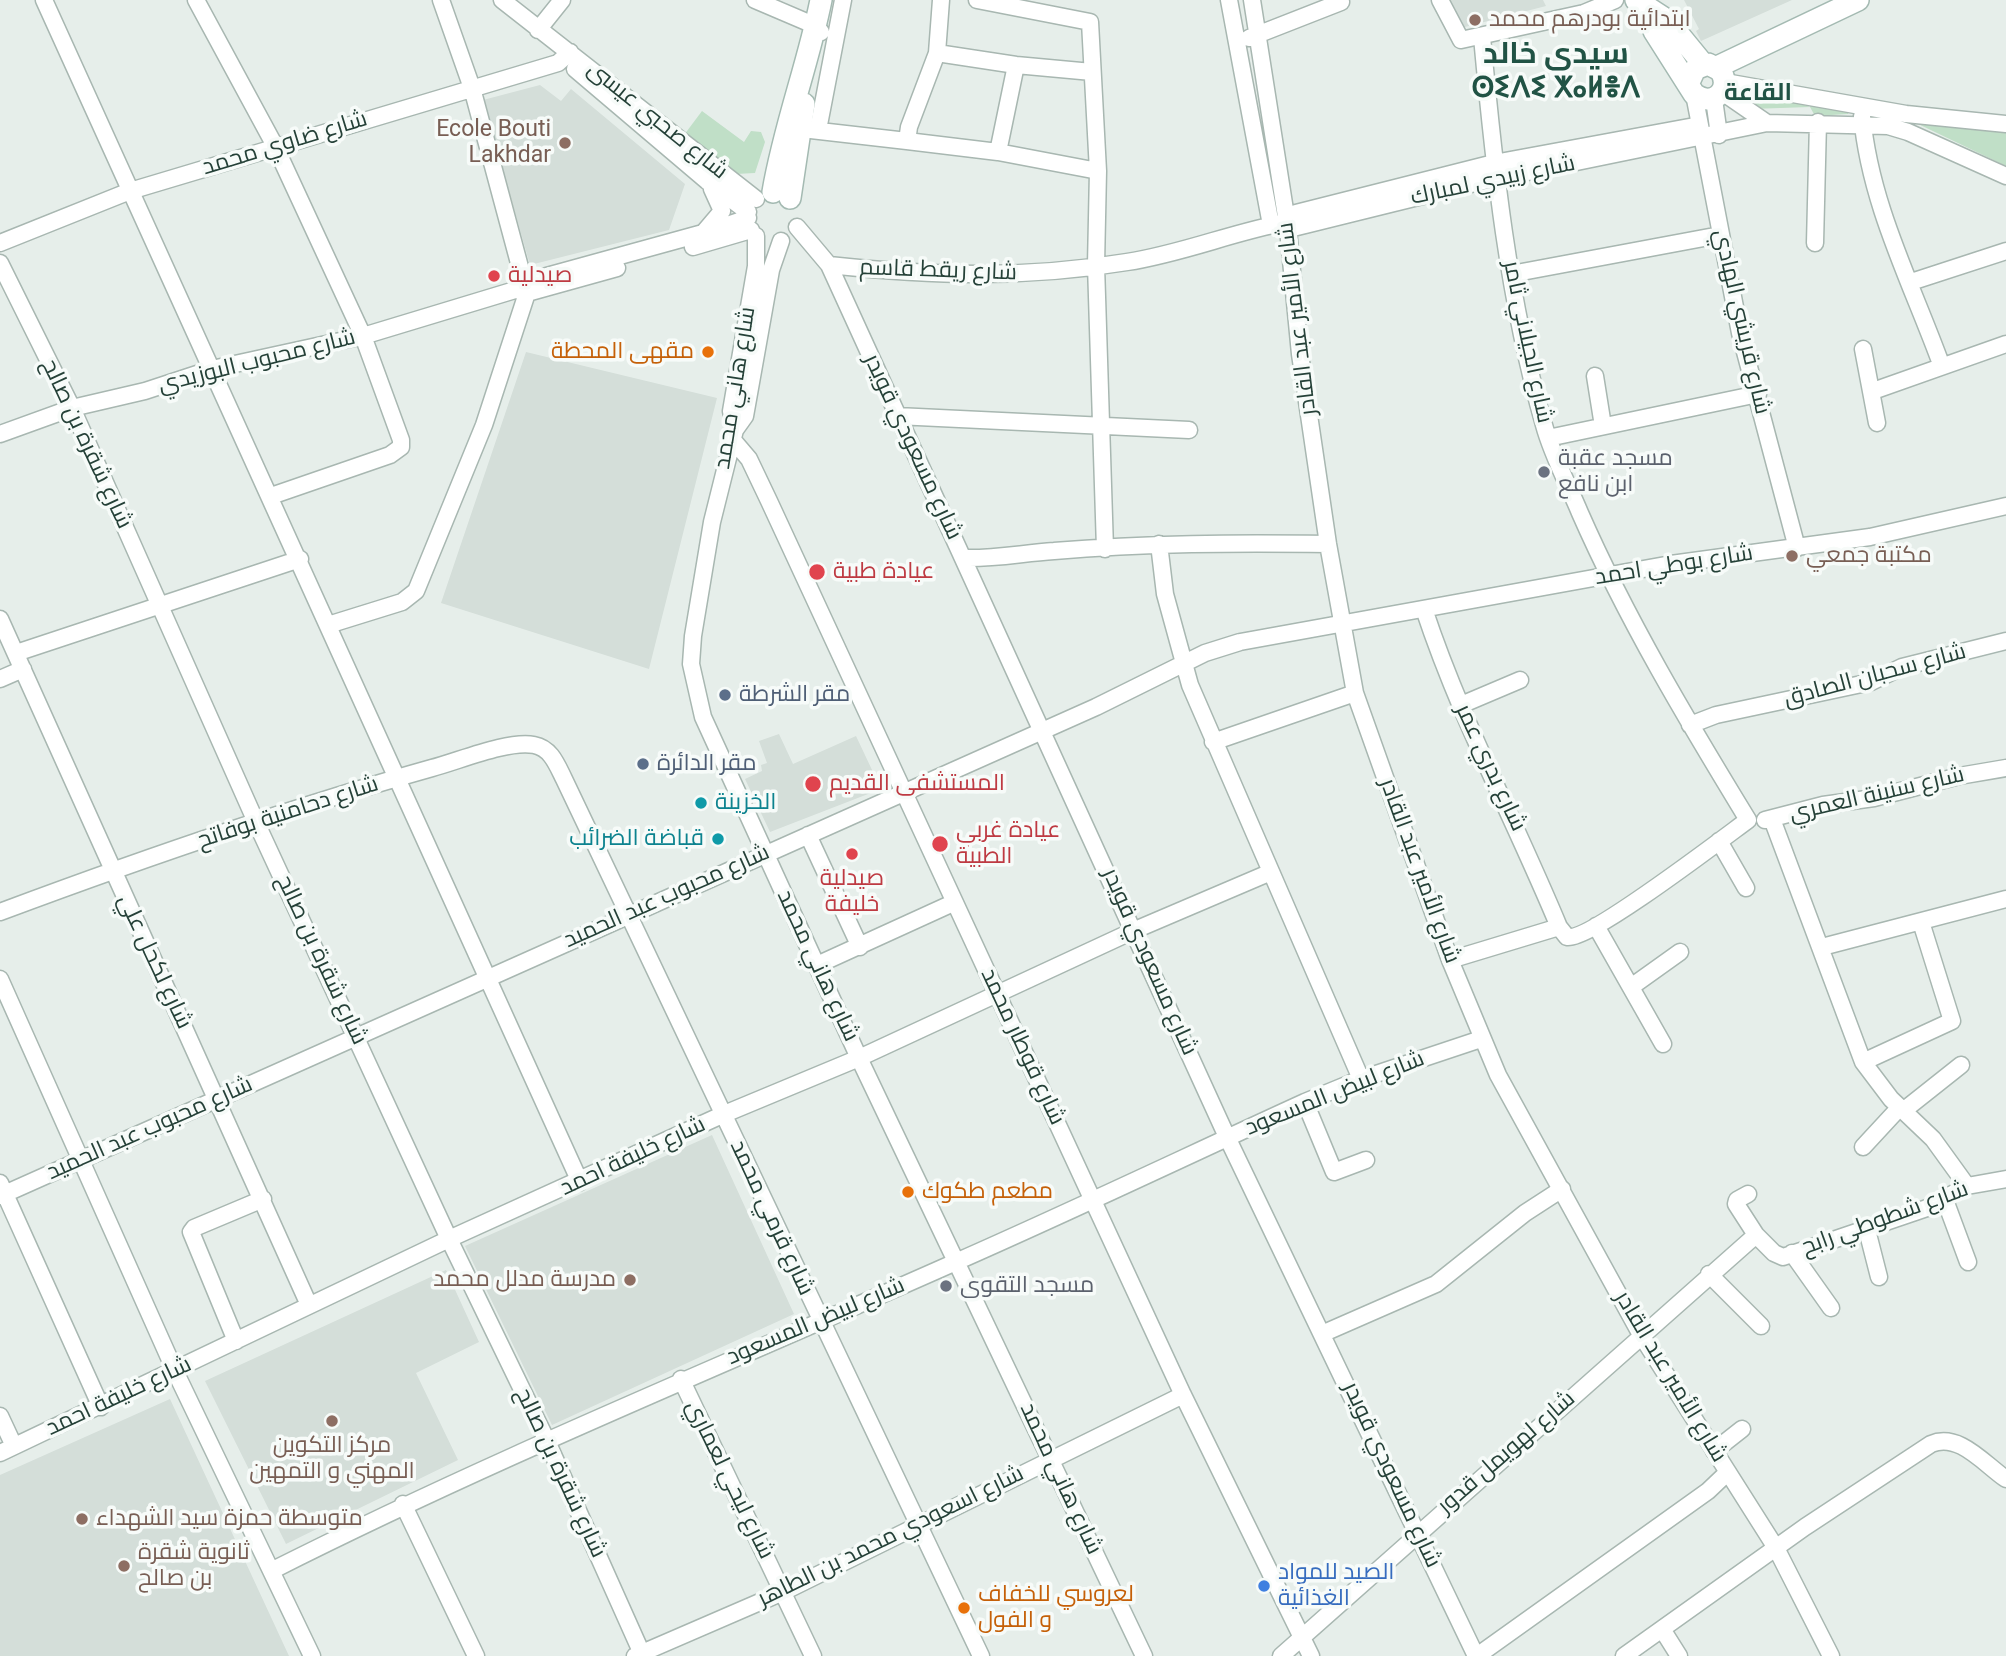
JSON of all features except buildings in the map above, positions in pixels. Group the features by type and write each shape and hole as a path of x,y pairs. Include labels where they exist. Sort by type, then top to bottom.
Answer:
{"street":[{"path":"44,0 300,559 580,1182"},
{"path":"196,0 275,146 363,335 398,431 401,447 390,455 271,496"},
{"path":"328,625 402,602 416,591 484,425 522,288 472,88 441,0"},
{"name":"شارع صحبي عيسى","path":"502,0 760,212"},
{"path":"538,30 562,0"},
{"path":"755,0 816,26 834,47"},
{"name":"شارع هاني محمد","path":"821,0 810,49 760,212 755,266 731,411 733,435 696,608 691,664 708,729 859,1058 1144,1656"},
{"path":"843,0 834,47 810,130 998,152 1098,171"},
{"path":"907,141 909,127 937,53 941,0"},
{"path":"977,0 1088,21 1098,171 1096,265 1105,549"},
{"name":"شارع الأمير عبد القادر","path":"1229,0 1279,223"},
{"name":"شارع الأمير عبد القادر","path":"1252,0 1279,223 1328,544 1355,693 1481,1040 1641,1335 1776,1548 1831,1656"},
{"path":"1440,0 1460,39 1482,37 1571,7 1584,12 1615,0"},
{"path":"1711,82 1760,49 1858,0"},
{"path":"1237,43 1341,2"},
{"path":"1643,6 1654,31 1711,82 1767,123"},
{"name":"شارع الجيلاني ثامر","path":"1482,37 1495,171 1511,274 1548,438 1608,576 1690,725 1748,820"},
{"name":"شارع هاني محمد","path":"760,212 810,130 810,49"},
{"name":"شارع ضاوي محمد","path":"0,243 130,191 472,88 564,52"},
{"name":"شارع صحبي عيسى","path":"564,52 707,181 760,212"},
{"path":"937,53 1016,65 1092,72"},
{"path":"998,152 1016,65"},
{"path":"1711,82 1861,106 2006,124"},
{"path":"1711,82 1719,135"},
{"name":"شارع قريشي الهادي","path":"1711,82 1701,132 1720,235 1740,333 1797,548"},
{"path":"1861,106 1881,214 1911,282 1941,364"},
{"path":"1815,243 1818,122"},
{"name":"شارع زبيدي لمبارك","path":"1096,265 1126,262 1279,223 1297,227 1495,171 1701,132 1719,135 1767,123 1863,124 1908,132 2006,176"},
{"name":"شارع صحبي عيسى","path":"703,233 722,211 718,197 707,181"},
{"path":"522,288 760,212 798,213 797,227 781,242 771,270 745,415 733,435"},
{"path":"522,288 703,233 760,212"},
{"path":"760,212 772,243 781,242"},
{"name":"شارع ريقط قاسم","path":"797,227 829,265 920,275 968,276 1030,274 1096,265"},
{"path":"1511,274 1720,235"},
{"path":"1911,282 2006,251"},
{"name":"شارع شقرة بن صالح","path":"0,262 72,408 256,822 358,1036 449,1239 546,1439 640,1655"},
{"name":"شارع مسعودي قويدر","path":"829,265 1135,930 1227,1137 1324,1333 1476,1656"},
{"name":"شارع محبوب البوزيدي","path":"0,434 72,408 145,391 212,369 363,335 522,288"},
{"path":"1873,391 1941,364 2006,344"},
{"path":"1863,349 1877,423"},
{"path":"1595,376 1603,426"},
{"path":"1548,438 1758,394"},
{"path":"897,416 1189,430"},
{"name":"شارع قوطار محمد","path":"733,435 748,459 1094,1198 1183,1395 1311,1656"},
{"name":"شارع بوطي احمد","path":"1342,624 1704,559 1870,537 2006,506"},
{"path":"964,558 994,559 1054,551 1158,544 1328,544"},
{"path":"1158,544 1165,594 1183,664 1213,742 1361,1079"},
{"path":"16,653 300,559"},
{"name":"شارع بدري عمر","path":"1424,609 1461,705 1527,846 1559,927"},
{"name":"شارع لكحل علي","path":"0,619 309,1304"},
{"name":"شارع محبوب عبد الحميد","path":"2,1191 84,1160 216,1098 1043,730 1220,647 1342,624"},
{"name":"شارع سحبان الصادق","path":"1690,725 1743,710 1871,682 1902,667 2006,641"},
{"path":"0,679 23,669"},
{"path":"1461,705 1520,680"},
{"path":"1213,742 1355,693"},
{"name":"شارع دحامنية بوفاتح","path":"0,912 112,870 256,822 507,747 529,744 546,749 564,779"},
{"name":"شارع سنينة العمري","path":"1748,820 1772,819 1823,805 1874,798 1959,776 2006,768"},
{"name":"شارع قرمي محمد","path":"564,779 626,915 981,1656"},
{"path":"1772,819 1863,1062 1901,1109 1933,1139 1967,1186"},
{"path":"1450,960 1559,927 1563,935 1571,938 1596,926 1748,820"},
{"path":"808,835 860,947"},
{"path":"1719,841 1746,888"},
{"name":"شارع خليفة احمد","path":"7,1449 449,1239 580,1182 722,1115 859,1058 1135,930 1271,872"},
{"path":"1822,947 2006,899"},
{"path":"817,965 954,903"},
{"path":"1863,1062 1952,1021 1921,922"},
{"path":"1596,926 1664,1044"},
{"path":"1631,987 1680,952"},
{"path":"0,979 84,1160 175,1371 312,1656"},
{"name":"شارع لبيض المسعود","path":"272,1570 403,1504 546,1439 958,1261 1305,1102 1361,1079 1481,1040"},
{"path":"1863,1147 1901,1109 1961,1065"},
{"path":"1305,1102 1334,1172 1366,1160"},
{"name":"شارع شطوطي رابح","path":"1756,1235 1780,1257 1867,1230 1945,1200 1967,1186 2006,1179"},
{"path":"1324,1333 1436,1284 1516,1220 1562,1189"},
{"path":"2,1191 101,1406"},
{"path":"1641,1335 1756,1235 1736,1204 1737,1200 1748,1194"},
{"path":"236,1341 191,1232 205,1223 263,1199"},
{"path":"1945,1200 1968,1262"},
{"path":"1867,1230 1879,1277"},
{"path":"1792,1253 1831,1308"},
{"path":"1709,1274 1760,1326"},
{"name":"شارع لهويمل قدور","path":"1281,1656 1641,1335"},
{"name":"شارع ليحي لعماري","path":"681,1379 813,1656"},
{"name":"شارع اسعودي محمد بن الطاهر","path":"640,1655 782,1592 1183,1395"},
{"path":"0,1416 7,1449"},
{"path":"1714,1451 1742,1429"},
{"path":"1624,1656 1776,1548 1940,1440 1954,1441 2006,1479"},
{"path":"1476,1656 1708,1491 1728,1472"},
{"path":"403,1504 475,1656"},
{"path":"1662,1629 1679,1656"}],"shaded area":[{"name":"ابتدائية بودرهم محمد","path":"1447,0 1543,0 1546,6 1461,28"},
{"path":"1684,0 1792,0 1701,41 1696,31 1699,29"},
{"name":"Ecole Bouti Lakhdar","path":"540,85 561,101 571,89 685,184 669,230 530,265 483,100"},
{"path":"526,352 717,398 649,669 441,603"},
{"name":"المستشفى القديم","path":"779,734 793,764 856,736 881,789 770,832 745,779 762,771 761,765 767,763 759,741"},
{"name":"مدرسة مدلل محمد","path":"712,1135 794,1314 552,1425 465,1246"},
{"name":"مركز التكوين المهني و التمهين","path":"446,1270 479,1342 416,1373 458,1460 286,1544 205,1381"},
{"name":"ثانوية شقرة بن صالح","path":"170,1399 289,1656 0,1656 0,1475"}],"green space":[{"path":"1754,89 1810,107 1751,109 1747,105"},
{"path":"1811,103 1849,111 1848,114 1815,116 1810,107"},
{"path":"702,111 744,142 751,131 761,132 765,142 755,173 736,174 684,135"},
{"path":"1914,122 2006,129 2006,166"}],"place":[{"name":"ابتدائية بودرهم محمد","path":"1475,20"},
{"name":"Ecole Bouti Lakhdar","path":"565,143"},
{"name":"صيدلية","path":"494,276"},
{"name":"مقهى المحطة","path":"708,352"},
{"name":"مسجد عقبة ابن نافع","path":"1544,472"},
{"name":"مكتبة جمعي","path":"1792,556"},
{"name":"عيادة طبية","path":"817,572"},
{"name":"مقر الشرطة","path":"725,695"},
{"name":"مقر الدائرة","path":"643,764"},
{"name":"المستشفى القديم","path":"813,784"},
{"name":"الخزينة","path":"701,803"},
{"name":"قباضة الضرائب","path":"718,839"},
{"name":"عيادة غربي الطبية","path":"940,844"},
{"name":"صيدلية خليفة","path":"852,854"},
{"name":"مطعم طكوك","path":"908,1192"},
{"name":"مدرسة مدلل محمد","path":"630,1280"},
{"name":"مسجد التقوى","path":"946,1286"},
{"name":"مركز التكوين المهني و التمهين","path":"332,1421"},
{"name":"متوسطة حمزة سيد الشهداء","path":"82,1519"},
{"name":"ثانوية شقرة بن صالح","path":"124,1566"},
{"name":"الصيد للمواد الغذائية","path":"1264,1586"},
{"name":"لعروسي للخفاف و الفول","path":"964,1608"}],"district":[{"name":"سيدي خالد ⵙⵉⴷⵉ ⵅⴰⵍⴻⴷ","path":"1556,72"},
{"name":"القاعة","path":"1758,94"}]}
